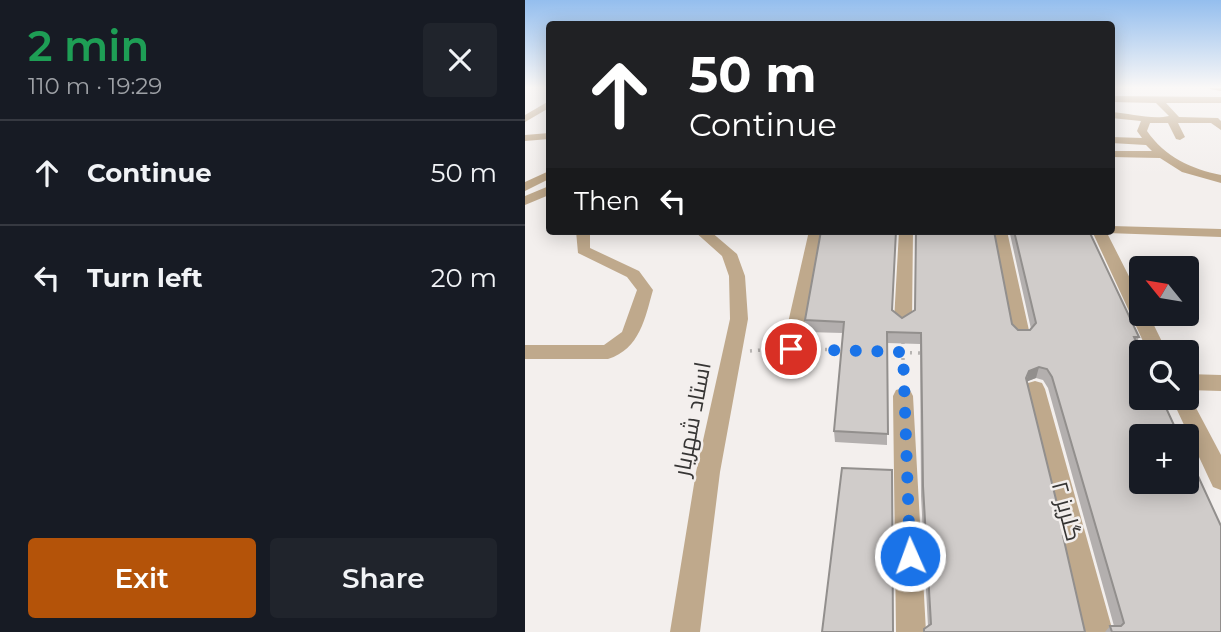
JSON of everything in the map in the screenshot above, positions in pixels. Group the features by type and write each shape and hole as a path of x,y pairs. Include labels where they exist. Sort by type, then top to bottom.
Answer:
{"street":[{"path":"1136,116 1146,120 1215,120 1221,127"},
{"path":"1171,119 1174,116"},
{"path":"1171,119 1180,137"},
{"path":"1146,120 1142,131 1149,142 1164,155 1196,175 1221,179"},
{"path":"528,139 546,136"},
{"path":"1115,140 1149,142"},
{"path":"1115,154 1164,155"},
{"path":"525,187 546,176"},
{"path":"525,201 546,191"},
{"path":"1115,230 1221,233"},
{"path":"525,352 608,352 630,335 645,290 632,274 583,250 583,235"},
{"name":"استاد شهریار","path":"685,632 708,472 739,319 737,275 729,254 706,235"},
{"path":"791,349 816,235"},
{"path":"903,321 906,235"},
{"path":"1001,235 1021,335"},
{"path":"1101,235 1152,340"},
{"path":"1199,382 1221,383"},
{"name":"گلریز ۲","path":"1035,389 1098,632"},
{"path":"903,396 911,632"},
{"path":"1187,410 1221,479"}],"path":[{"path":"903,321 903,396"},
{"path":"733,352 791,349 853,351"},
{"path":"878,352 930,353"}],"building":[{"path":"820,235 896,235 892,310 902,318 915,310 916,235 995,235 1012,324 1018,330 1030,330 1036,323 1015,235 1091,235 1129,316 1129,326 1134,326 1139,337 1129,340 1129,410 1167,410 1173,424 1129,424 1129,494 1199,494 1199,478 1221,526 1221,632 1112,632 1110,626 1121,626 1124,623 1052,377 1047,369 1039,367 1029,371 1026,378 1065,536 1085,632 924,632 931,624 923,486 921,333 887,332 888,434 834,431 844,322 805,320"},
{"path":"842,468 892,470 893,632 822,632"}],"route":[{"path":"791,349 903,352 910,556"}]}
